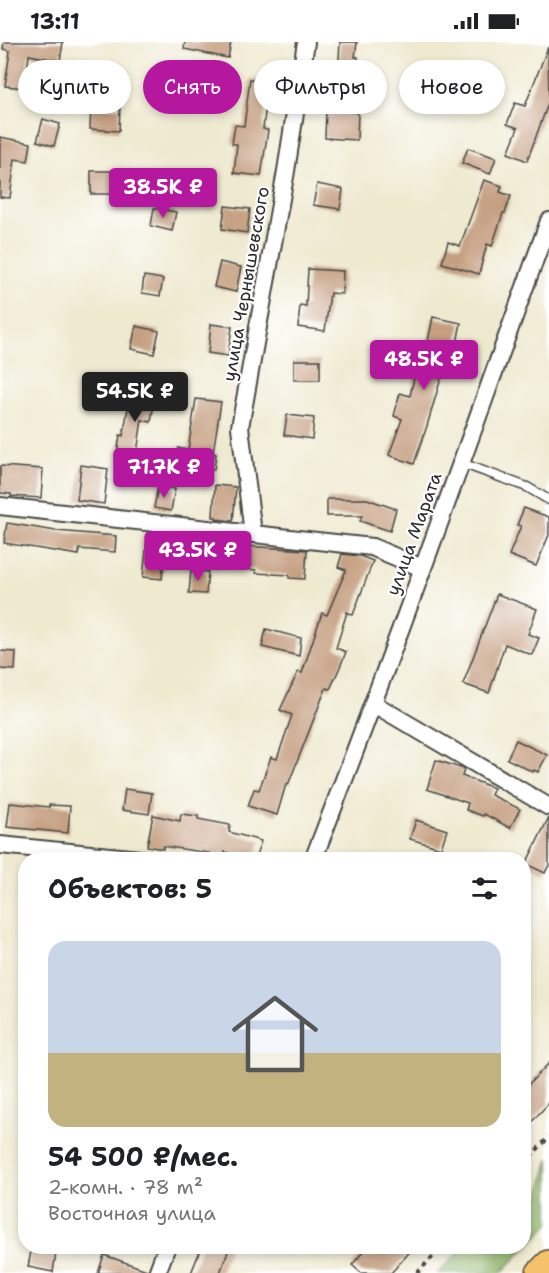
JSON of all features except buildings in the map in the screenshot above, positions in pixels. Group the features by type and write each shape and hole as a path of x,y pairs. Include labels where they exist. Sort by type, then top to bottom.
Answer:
{"main road":[{"path":"540,1273 549,1264"}],"street":[{"name":"улица Чернышевского","path":"253,534 240,428 286,171 306,42"},
{"name":"улица Марата","path":"316,852 374,705 549,221"},
{"path":"0,506 372,547 422,568"},
{"path":"374,705 549,807"},
{"path":"0,845 85,852"},
{"path":"157,1273 164,1254"}],"lane":[{"path":"460,463 527,487 549,500"}],"path":[{"path":"531,1156 549,1137"},
{"path":"417,1273 435,1254"}],"green space":[{"path":"549,1158 549,1224 531,1242 531,1206 540,1195"},
{"path":"457,1254 520,1254 501,1273 438,1273"}]}
